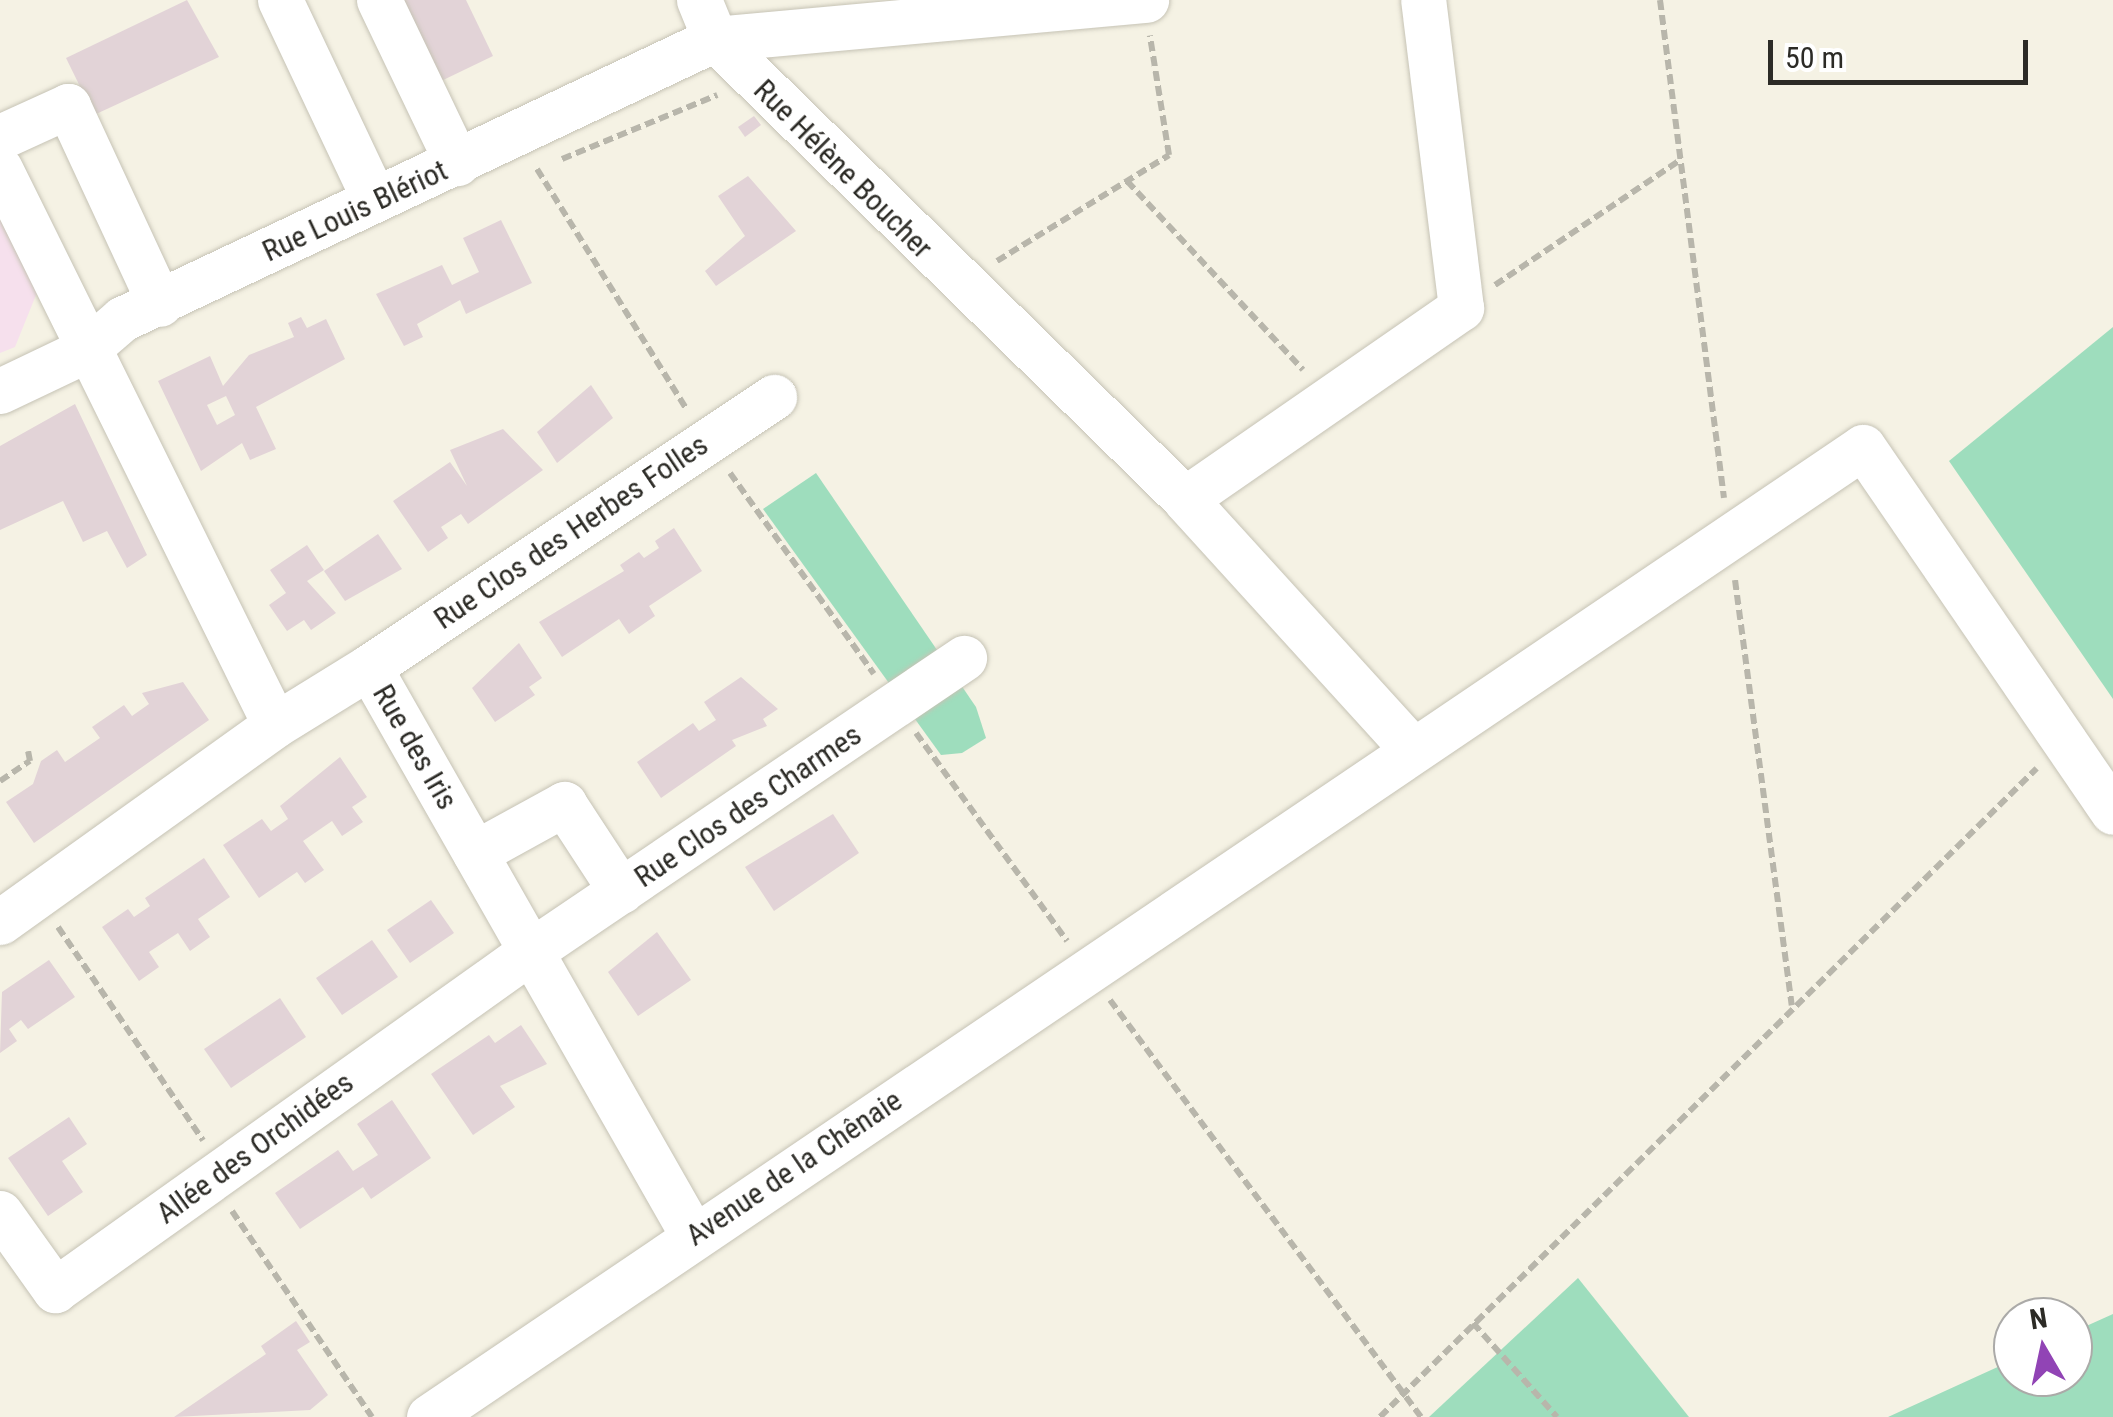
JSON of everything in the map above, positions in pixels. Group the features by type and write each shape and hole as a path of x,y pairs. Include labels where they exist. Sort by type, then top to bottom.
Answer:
{"street":[{"path":"280,0 374,199"},
{"path":"379,0 456,163"},
{"name":"Rue Louis Blériot","path":"0,391 86,350 122,319 456,163 707,20 1145,0"},
{"path":"1185,499 1461,308 1423,0"},
{"name":"Rue Hélène Boucher","path":"707,20 964,292 1185,499 1413,750"},
{"path":"0,137 68,106 160,304"},
{"path":"0,169 86,350 275,726 0,922"},
{"name":"Rue Clos des Herbes Folles","path":"369,667 774,397"},
{"name":"Avenue de la Chênaie","path":"429,1417 1864,447 2064,742"},
{"name":"Rue Clos des Charmes","path":"531,951 964,658"},
{"name":"Rue des Iris","path":"275,726 369,667 694,1236"},
{"path":"2064,742 2113,812"},
{"path":"475,853 564,804 620,891"},
{"name":"Allée des Orchidées","path":"0,1213 56,1290 531,951"}],"path":[{"path":"964,292 1169,155 1145,0"},
{"path":"1461,308 1678,160"},
{"path":"1127,181 1330,399"},
{"path":"1380,1417 2064,742"},
{"path":"0,781 30,761 28,751"},
{"path":"1473,1323 1557,1417"}],"shaded area":[{"path":"0,214 38,290 15,347 0,353"}],"green space":[{"path":"2113,327 2113,699 1949,461"},
{"path":"816,473 976,707 986,738 962,753 941,755 763,509"},
{"path":"1578,1278 1689,1417 1429,1417"},
{"path":"2113,1314 2113,1417 1888,1417 1993,1369 1993,1397 2093,1397 2093,1323"}],"building":[{"path":"187,0 219,57 94,115 66,58"},
{"path":"397,0 466,0 493,56 437,83"},
{"path":"754,116 761,125 745,137 738,127"},
{"path":"748,176 796,231 716,286 705,271 745,236 718,196"},
{"path":"501,220 532,283 466,314 460,300 417,324 423,337 404,346 376,294 442,265 452,285 479,272 463,238"},
{"path":"301,317 307,328 326,319 345,359 256,407 276,449 250,460 242,443 201,471 158,381 210,356 223,386 249,355 294,337 288,323","holes":["226,396 235,415 217,425 207,405"]},
{"path":"591,385 613,418 557,463 537,432"},
{"path":"75,404 147,555 127,568 107,531 83,542 63,501 0,530 0,446"},
{"path":"503,429 543,470 468,524 461,514 441,527 448,538 428,552 393,501 450,462 467,486 450,450"},
{"path":"674,528 702,571 649,606 655,616 629,634 619,619 562,657 539,622 624,571 620,565 639,552 644,558 659,548 655,541"},
{"path":"378,534 402,569 345,601 324,571"},
{"path":"307,545 324,570 307,581 336,613 311,630 304,620 287,631 269,605 286,593 270,570"},
{"path":"519,643 542,678 529,687 535,695 495,722 472,688"},
{"path":"741,677 778,709 763,719 767,726 732,740 736,746 661,798 637,762 693,723 699,731 716,720 704,702"},
{"path":"183,682 209,720 34,843 6,802 33,784 41,761 57,750 65,762 100,738 92,727 124,705 132,716 149,704 142,693"},
{"path":"340,757 367,797 352,807 363,822 342,836 332,821 303,841 324,870 305,883 297,872 259,898 223,845 262,819 271,831 288,819 280,806"},
{"path":"833,814 859,853 774,911 745,867"},
{"path":"204,858 230,897 198,919 210,937 190,951 178,933 149,952 159,967 139,981 102,927 128,909 134,917 150,906 145,898"},
{"path":"431,900 454,933 410,963 387,930"},
{"path":"657,932 691,980 638,1016 608,972"},
{"path":"372,940 398,977 342,1015 316,978"},
{"path":"49,960 75,997 28,1029 21,1020 9,1029 17,1041 0,1053 2,992"},
{"path":"280,998 306,1037 231,1088 204,1049"},
{"path":"521,1025 547,1064 500,1086 515,1107 473,1135 431,1074 489,1035 495,1043"},
{"path":"392,1100 431,1158 371,1199 363,1187 300,1229 275,1193 338,1150 353,1171 378,1155 357,1124"},
{"path":"69,1117 87,1144 62,1161 83,1192 48,1216 8,1158"},
{"path":"296,1321 310,1342 297,1350 328,1395 310,1410 174,1417 266,1354 261,1346"}]}
